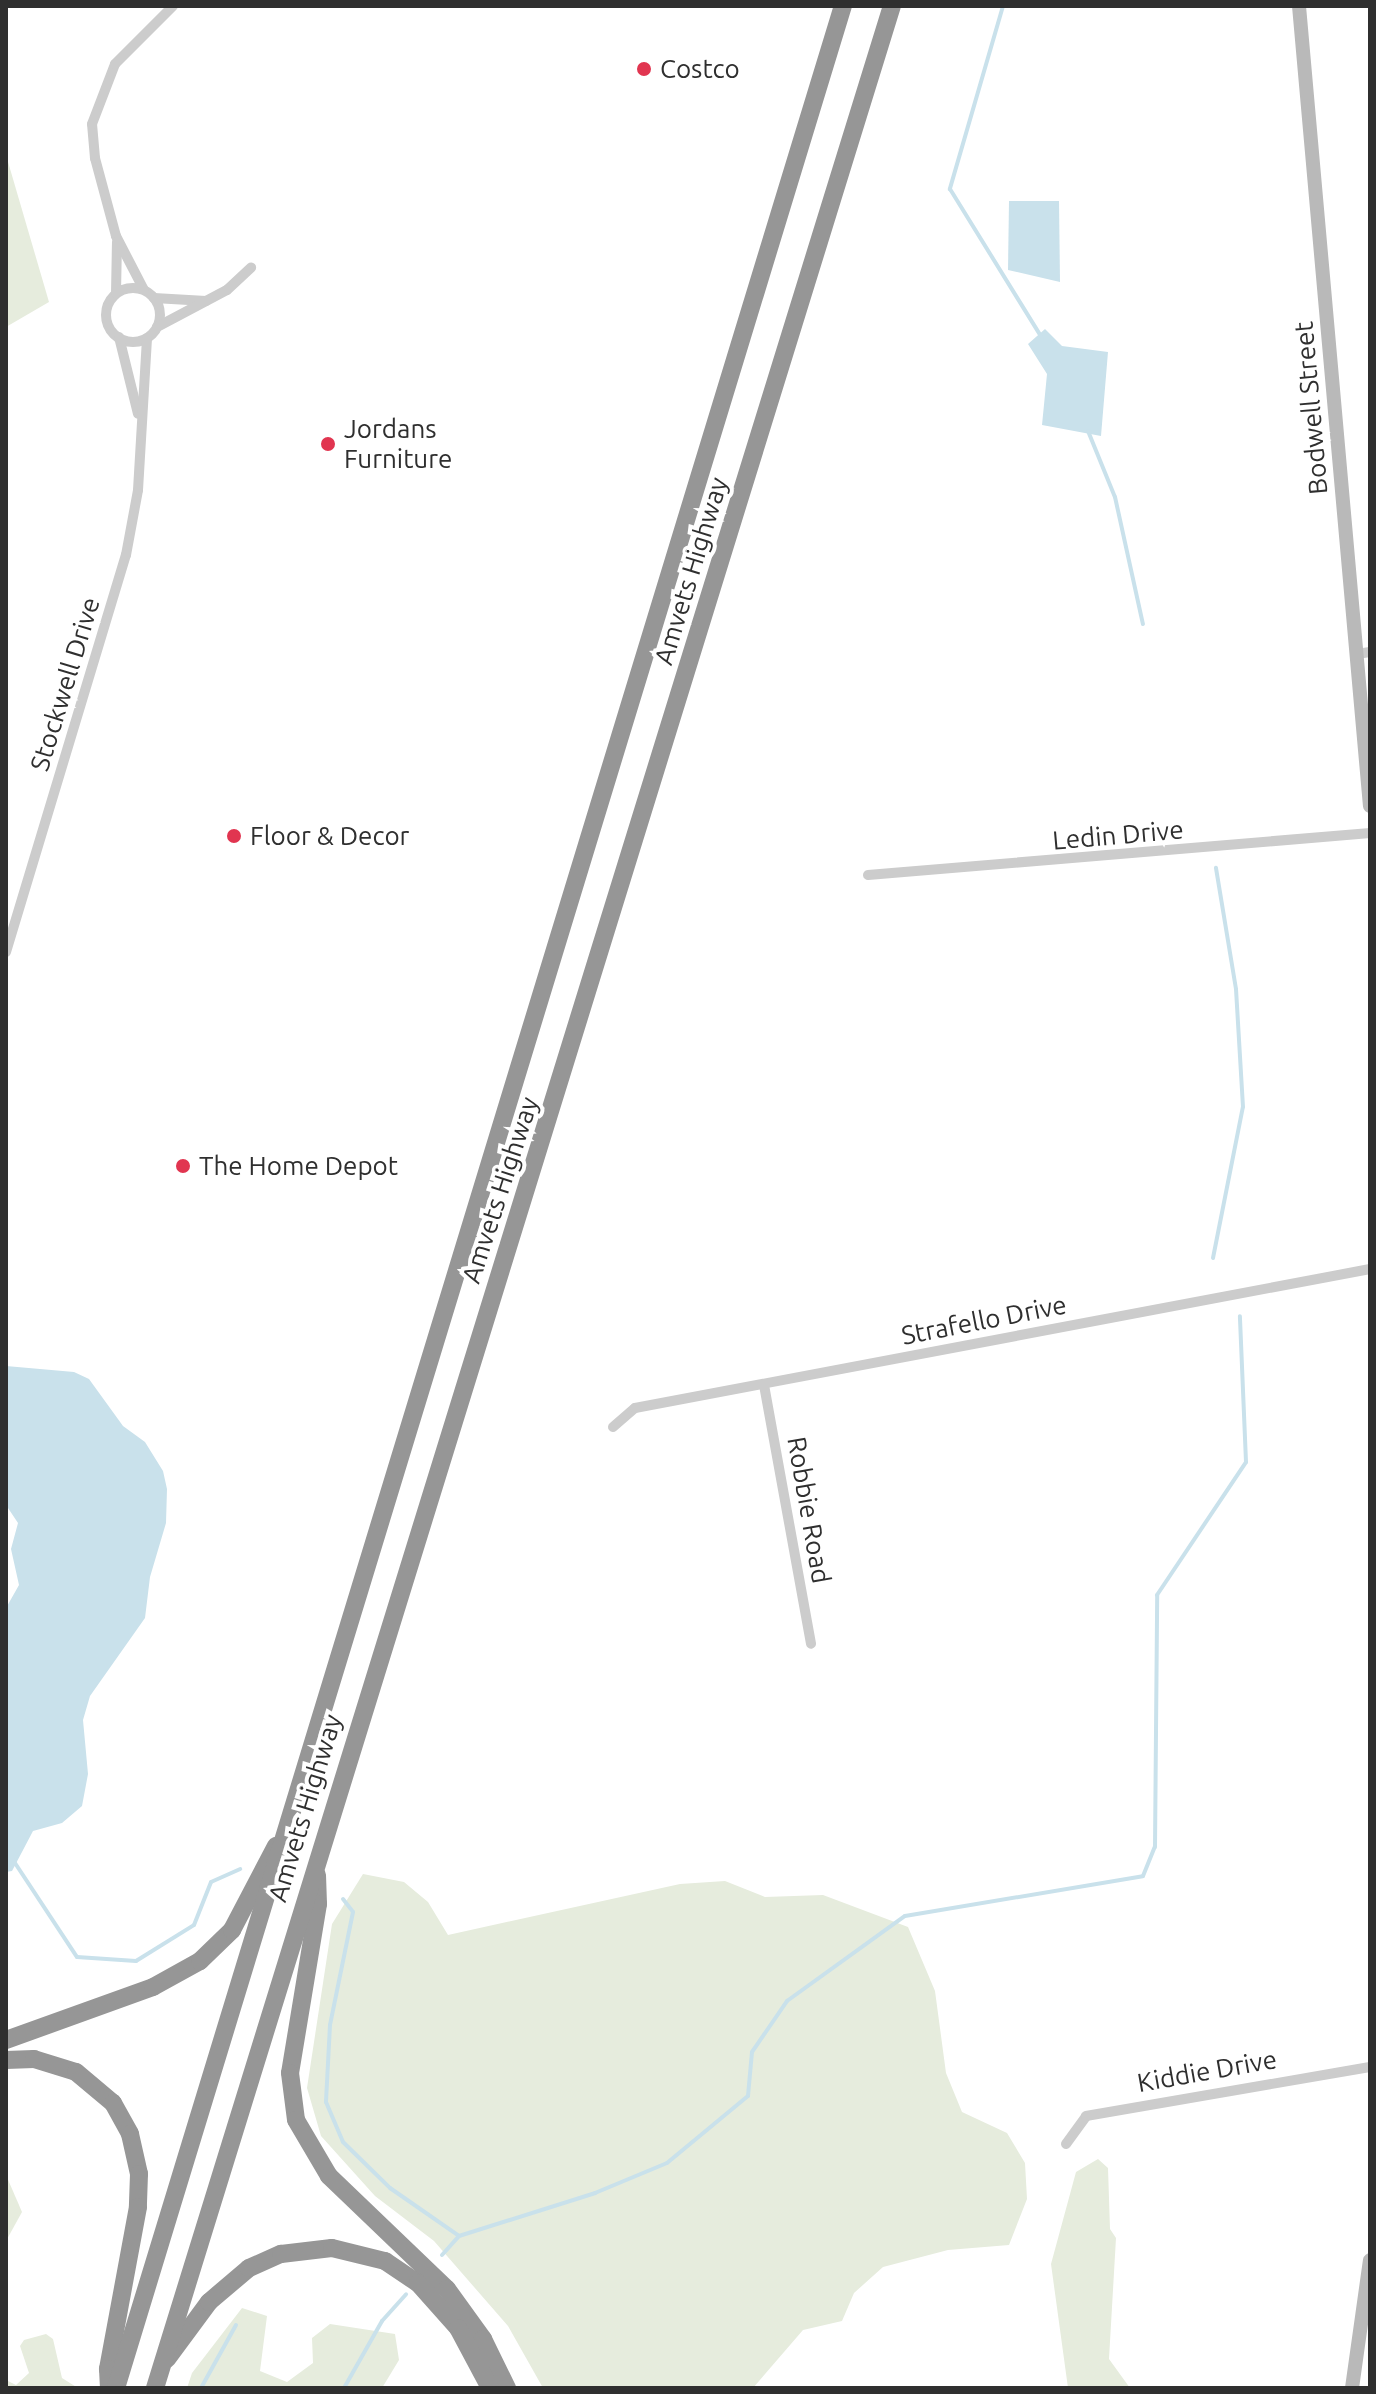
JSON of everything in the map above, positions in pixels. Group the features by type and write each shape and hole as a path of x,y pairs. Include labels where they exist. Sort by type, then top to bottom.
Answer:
{"highway":[{"name":"Amvets Highway","path":"116,2388 843,6"},
{"name":"Amvets Highway","path":"155,2388 892,6"},
{"path":"6,2040 153,1987 200,1961 232,1930 289,1827"},
{"path":"316,1861 318,1904 290,2073 296,2120 329,2176 447,2289 483,2339 507,2388"},
{"path":"6,2060 34,2059 76,2072 113,2103 130,2134 139,2174 138,2207 108,2369 109,2388"},
{"path":"162,2364 209,2302 249,2268 281,2254 332,2248 385,2261 418,2283 458,2328 490,2388"}],"street":[{"path":"157,327 160,312 154,298 144,290 116,236 93,146 95,107 115,64 173,6"},
{"name":"Bodwell Street","path":"1299,6 1364,653 1370,806"},
{"path":"116,236 116,293 106,316 119,337 147,338 157,327 206,301 251,268"},
{"path":"116,293 144,290"},
{"path":"154,298 206,301"},
{"name":"Stockwell Drive","path":"119,337 140,424"},
{"name":"Stockwell Drive","path":"6,952 126,555 138,490 147,338"},
{"name":"Ledin Drive","path":"868,875 1370,833"},
{"name":"Strafello Drive","path":"613,1427 635,1408 1370,1269"},
{"name":"Robbie Road","path":"764,1385 811,1644"},
{"name":"Kiddie Drive","path":"1066,2144 1086,2116 1370,2067"},
{"path":"1352,2388 1370,2260"}],"green space":[{"path":"6,155 49,302 6,327"},
{"path":"363,1874 404,1882 428,1902 448,1935 680,1884 725,1881 765,1897 823,1895 908,1927 935,1991 946,2073 962,2112 1007,2133 1025,2163 1027,2199 1009,2245 948,2250 883,2267 854,2293 842,2321 803,2330 753,2388 543,2388 508,2326 434,2241 375,2196 321,2136 307,2088 332,1924"},
{"path":"1098,2159 1108,2168 1110,2229 1116,2238 1109,2359 1130,2388 1068,2388 1051,2264 1076,2172"},
{"path":"6,2175 22,2212 6,2241"},
{"path":"242,2308 267,2316 260,2371 287,2382 313,2363 312,2338 330,2324 395,2334 399,2360 382,2388 187,2388 192,2373"},
{"path":"46,2334 53,2339 62,2378 78,2388 6,2388 6,2380 16,2385 29,2373 20,2346 24,2340"}],"water":[{"path":"1009,201 1059,201 1060,282 1008,270"},
{"path":"1045,329 1062,346 1108,352 1101,436 1042,425 1047,374 1028,344"},
{"path":"6,1366 74,1372 89,1379 123,1426 145,1442 163,1471 167,1489 166,1523 150,1577 145,1618 90,1696 83,1720 88,1774 82,1806 62,1823 33,1831 12,1871 6,1872 6,1608 19,1585 11,1549 18,1523 6,1505"}],"waterway":[{"path":"1003,6 950,189 1042,338"},
{"path":"1088,431 1115,497 1143,624"},
{"path":"1213,1258 1243,1107 1236,989 1216,868"},
{"path":"459,2236 595,2193 667,2163 748,2096 752,2052 787,2001 905,1916 1143,1876 1155,1847 1157,1595 1246,1462 1240,1316"},
{"path":"13,1860 77,1957 136,1961 194,1925 211,1882 240,1869"},
{"path":"343,1899 353,1912 330,2025 326,2102 343,2142 390,2188 459,2236"},
{"path":"442,2255 459,2236"},
{"path":"344,2388 382,2321 406,2294"},
{"path":"201,2388 236,2325"}],"place":[{"name":"Costco","path":"644,69"},
{"name":"Jordans Furniture","path":"328,444"},
{"name":"Floor & Decor","path":"234,836"},
{"name":"The Home Depot","path":"183,1166"}]}
